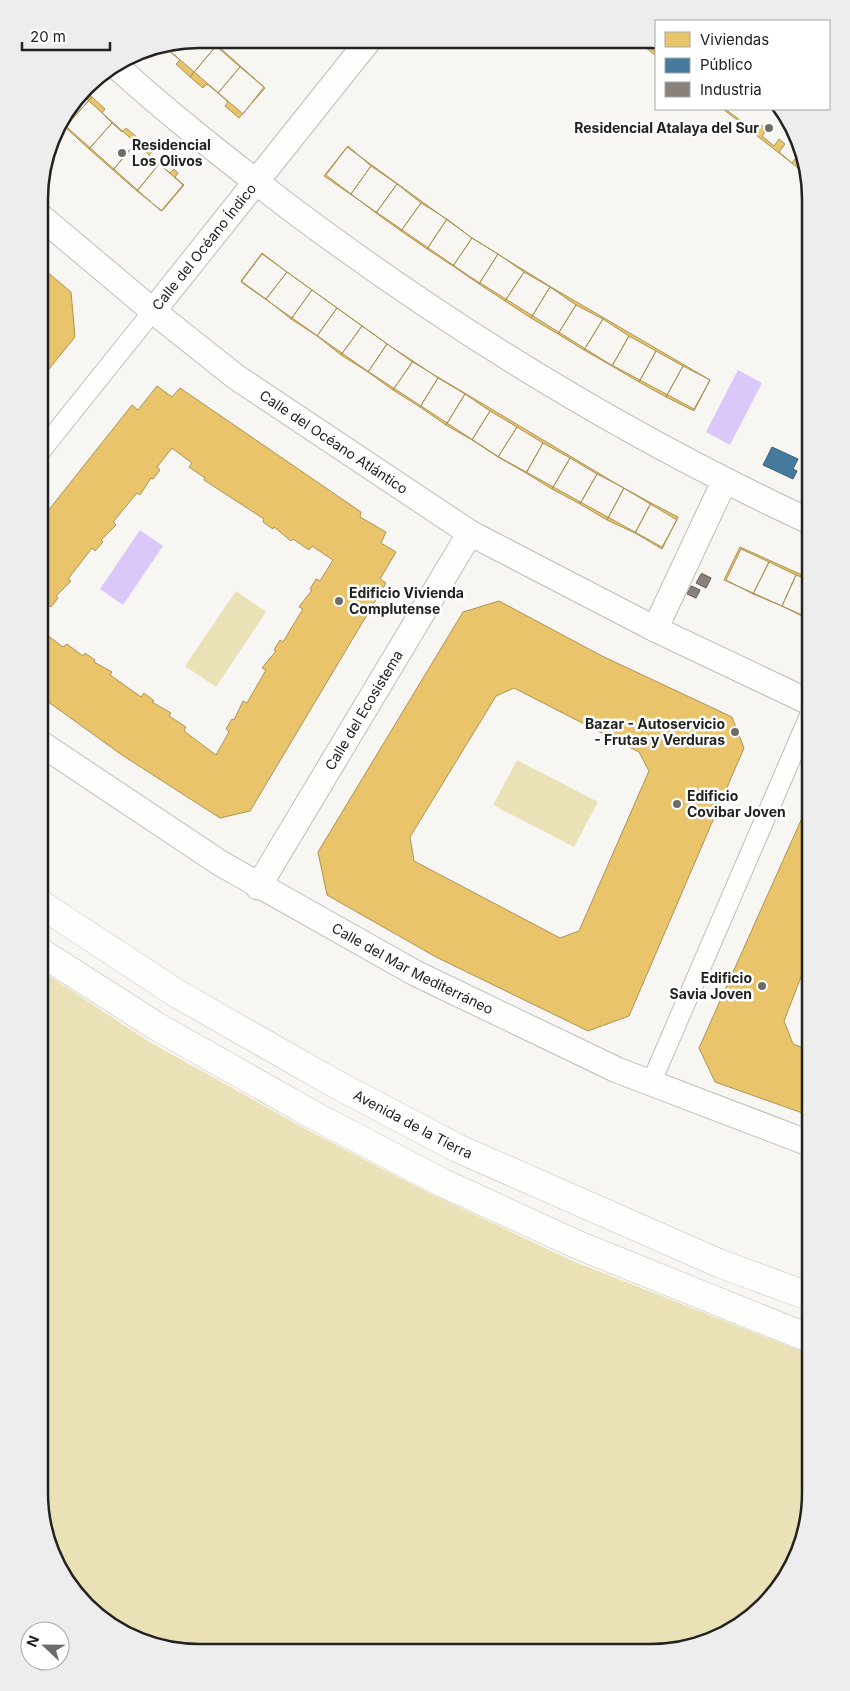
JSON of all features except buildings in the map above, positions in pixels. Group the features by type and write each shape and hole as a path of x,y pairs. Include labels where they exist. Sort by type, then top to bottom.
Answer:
{"street":[{"name":"Calle del Océano Índico","path":"48,442 363,48"},
{"path":"120,70 256,182 368,266 456,324 589,408 724,482 802,518"},
{"name":"Calle del Océano Atlántico","path":"48,223 153,311 236,377 470,532 655,628 802,700"},
{"path":"655,628 724,482"},
{"name":"Calle del Ecosistema","path":"258,887 470,532"},
{"path":"651,1083 802,733"},
{"name":"Calle del Mar Mediterráneo","path":"48,748 258,887 416,973 617,1070 802,1141"},
{"name":"Avenida de la Tierra","path":"48,909 176,993 332,1082 457,1148 721,1264 802,1294"},
{"path":"48,957 156,1026 315,1116 443,1183 587,1249 802,1335"}],"shaded area":[{"path":"738,370 762,383 730,445 706,432"},
{"path":"140,530 163,546 123,605 100,589"},
{"path":"236,591 266,612 216,687 185,666"},
{"path":"517,760 598,802 574,847 493,805"},
{"path":"48,975 148,1041 311,1132 435,1196 573,1261 802,1351 802,1502 797,1532 782,1568 771,1584 751,1606 718,1628 700,1635 671,1642 652,1644 198,1644 159,1638 132,1628 99,1606 73,1576 63,1559 56,1541 49,1512"}],"place":[{"name":"Residencial Atalaya del Sur","path":"769,128"},
{"name":"Residencial Los Olivos","path":"122,153"},
{"name":"Edificio Vivienda Complutense","path":"339,601"},
{"name":"Bazar - Autoservicio - Frutas y Verduras","path":"735,732"},
{"name":"Edificio Covibar Joven","path":"677,804"},
{"name":"Edificio Savia Joven","path":"762,986"}]}
